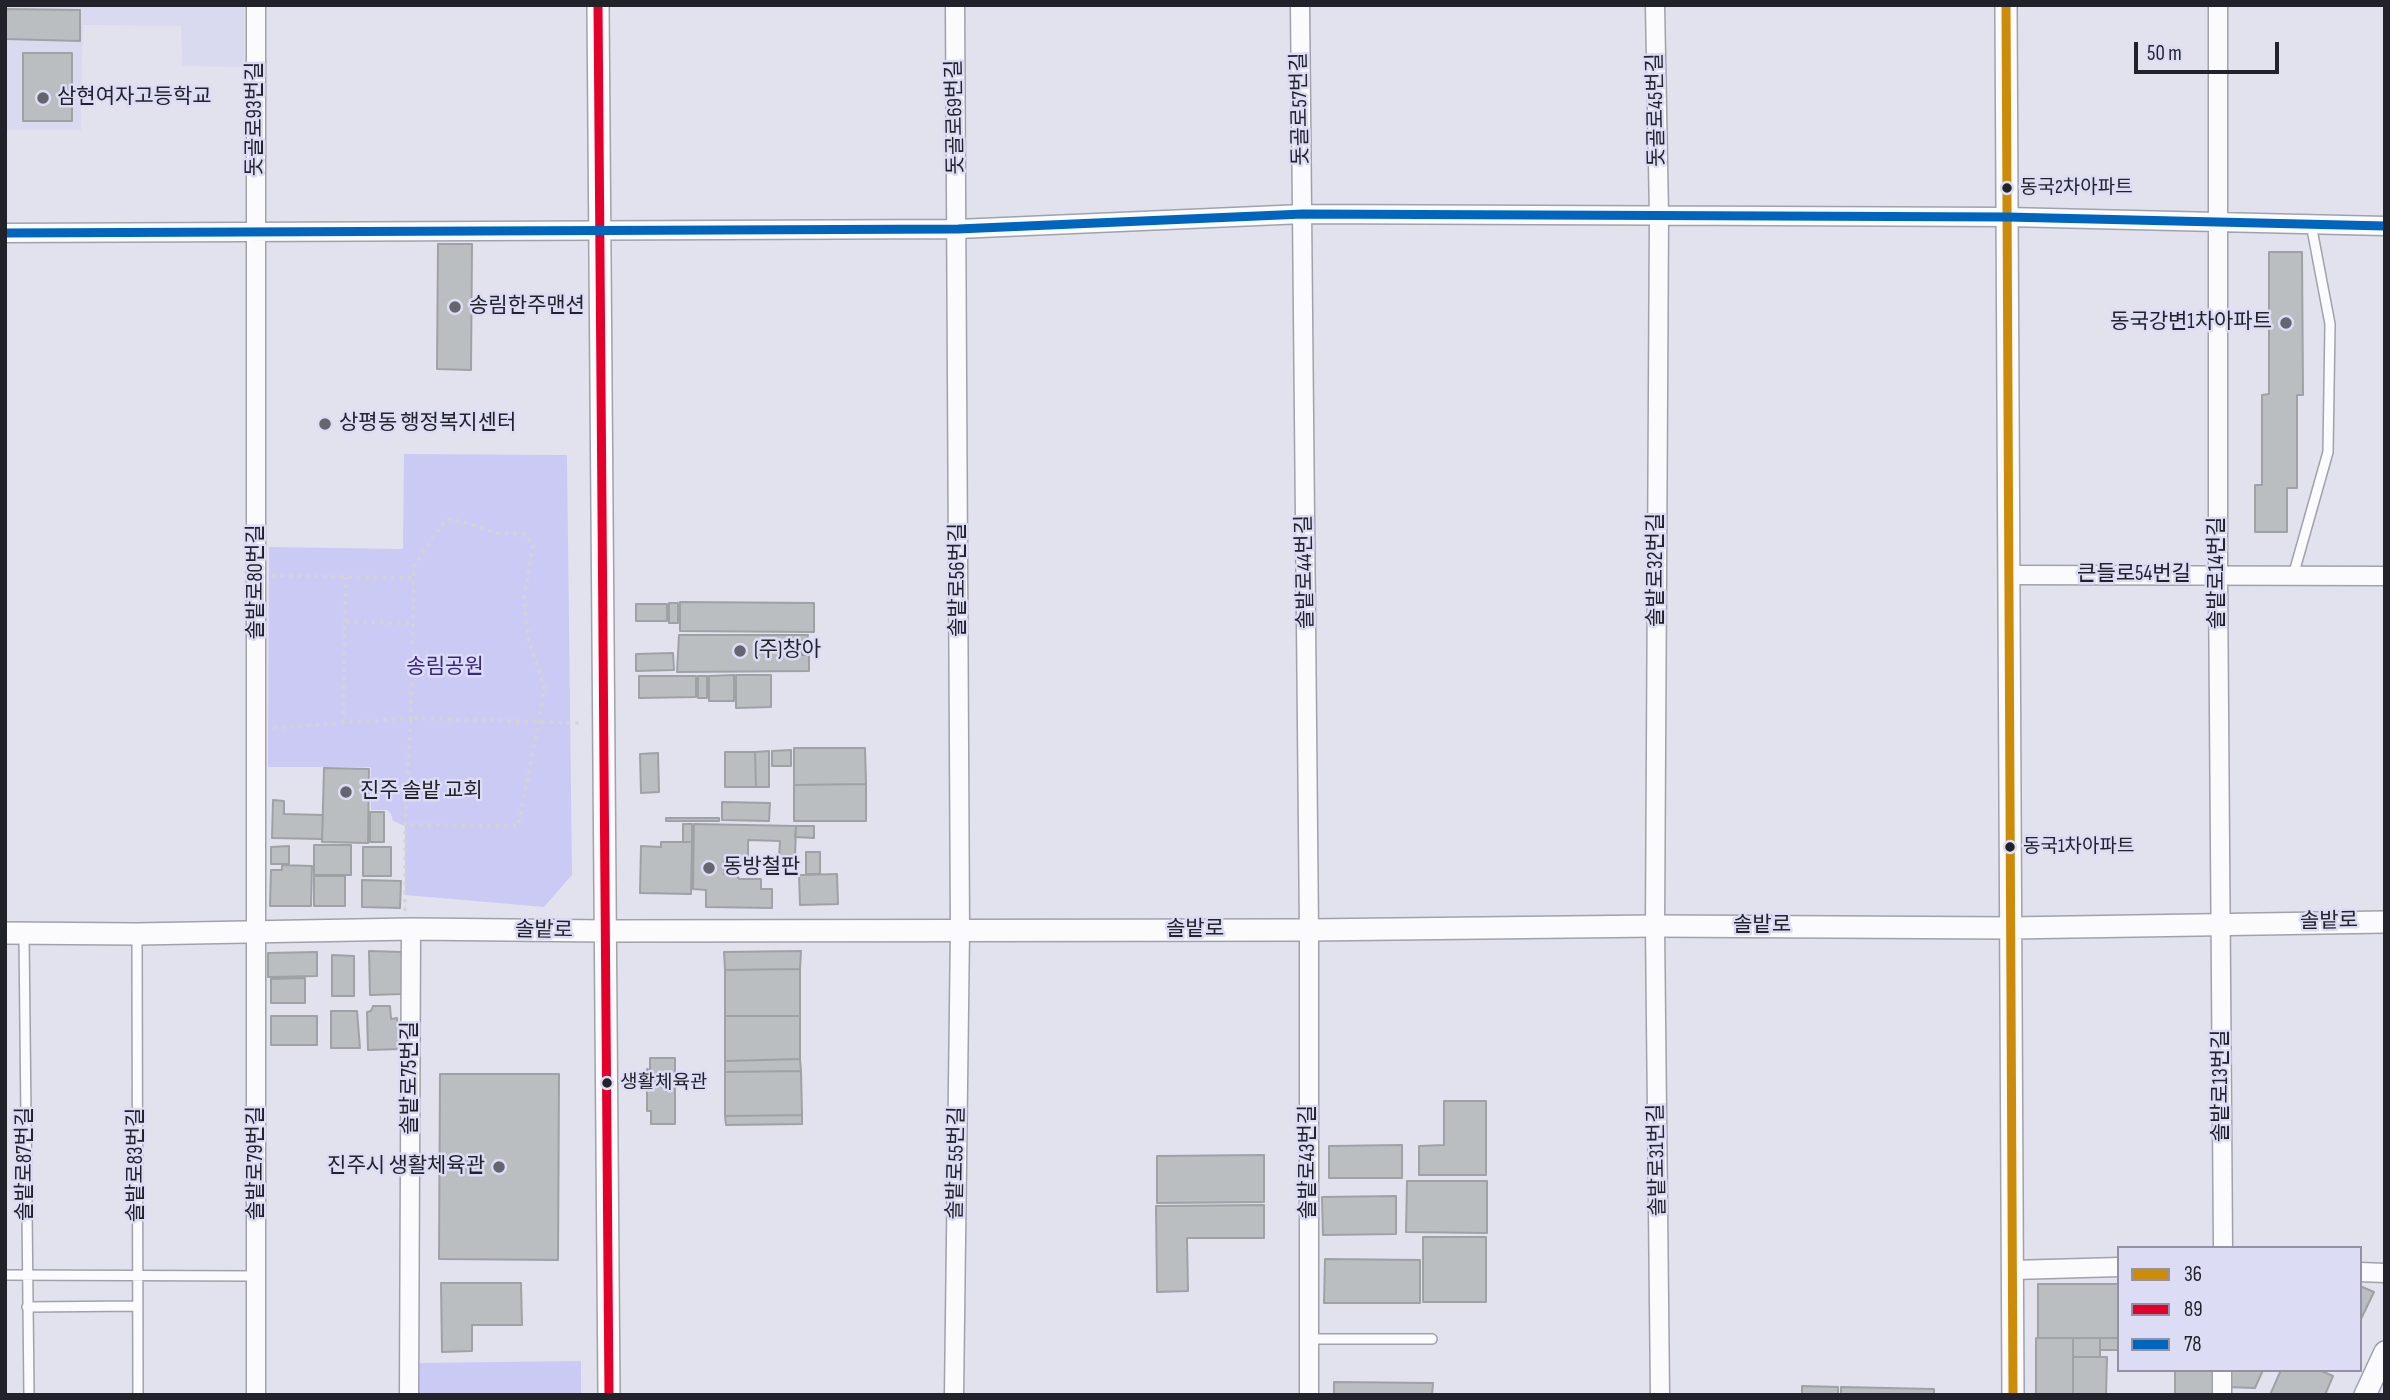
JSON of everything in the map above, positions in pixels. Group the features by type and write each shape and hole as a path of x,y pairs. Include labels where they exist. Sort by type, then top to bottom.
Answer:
{"street":[{"name":"돗골로93번길","path":"256,5 256,232"},
{"path":"598,5 609,1395"},
{"name":"돗골로69번길","path":"955,5 958,229"},
{"name":"돗골로57번길","path":"1300,5 1303,214"},
{"name":"돗골로45번길","path":"1655,5 1659,215"},
{"path":"2006,5 2013,1395"},
{"name":"솔밭로14번길","path":"2218,5 2221,924"},
{"path":"5,233 958,229 1303,214 2007,217 2385,226"},
{"name":"솔밭로44번길","path":"1303,214 1310,930"},
{"name":"솔밭로32번길","path":"1655,926 1659,215"},
{"name":"솔밭로56번길","path":"958,229 960,930"},
{"name":"솔밭로80번길","path":"256,232 258,932"},
{"name":"큰들로54번길","path":"2009,575 2385,576"},
{"name":"솔밭로","path":"15,933 1310,930 1655,926 2010,928 2385,922"},
{"name":"솔밭로13번길","path":"2221,924 2223,1246"},
{"name":"솔밭로31번길","path":"1655,926 1660,1395"},
{"name":"솔밭로75번길","path":"408,930 409,1395"},
{"name":"솔밭로55번길","path":"954,1395 960,930"},
{"name":"솔밭로43번길","path":"1309,1395 1310,930"},
{"name":"솔밭로79번길","path":"256,1395 258,932"},
{"path":"2013,1270 2117,1267"},
{"path":"2362,1272 2385,1273"},
{"path":"2365,1395 2385,1352"},
{"path":"2222,1372 2222,1395"}],"lane":[{"path":"2292,576 2328,452 2330,324 2311,224"},
{"name":"솔밭로87번길","path":"15,933 29,1395"},
{"name":"솔밭로83번길","path":"137,934 138,1395"},
{"path":"5,1275 256,1276"},
{"path":"27,1307 137,1306"},
{"path":"1309,1339 1433,1339"}],"path":[{"path":"405,825 519,826 544,686 528,638 524,598 533,545 525,534 495,533 468,523 446,519 414,566 411,718 405,825 408,930"},
{"path":"269,576 414,578"},
{"path":"343,723 346,578"},
{"path":"345,622 412,624"},
{"path":"268,729 411,718 579,723"}],"shaded area":[{"name":"삼현여자고등학교","path":"5,5 244,5 244,67 182,66 181,26 83,25 81,130 5,130"}],"green space":[{"name":"송림공원","path":"404,454 567,455 572,875 544,907 405,895 405,826 393,821 387,810 371,810 371,767 268,767 269,547 403,549"},
{"path":"581,1361 581,1395 419,1395 419,1363"}],"building":[{"path":"5,9 80,10 80,41 5,39"},
{"path":"23,53 72,53 72,121 23,121"},
{"name":"송림한주맨션","path":"438,244 472,244 471,370 437,369"},
{"name":"동국강변1차아파트","path":"2269,252 2302,252 2303,395 2297,395 2297,488 2287,488 2287,532 2255,532 2255,485 2262,485 2262,395 2269,394"},
{"path":"680,602 814,603 814,632 680,631"},
{"path":"669,603 678,603 678,623 669,623"},
{"path":"636,604 667,604 667,621 636,621"},
{"name":"(주)창아","path":"679,635 808,635 807,641 803,641 802,655 809,655 809,671 677,672"},
{"path":"673,653 674,670 636,671 636,654"},
{"path":"734,675 734,701 709,701 709,676"},
{"path":"736,675 771,675 771,707 736,708"},
{"path":"639,676 696,676 696,697 639,698"},
{"path":"698,676 707,676 707,698 698,698"},
{"path":"794,748 865,748 866,784 794,785"},
{"path":"791,750 791,766 772,766 772,751"},
{"path":"769,751 769,787 756,787 755,752"},
{"path":"725,752 755,752 756,787 725,787"},
{"path":"658,753 659,792 641,793 640,754"},
{"name":"진주 솔밭 교회","path":"324,768 369,769 368,843 322,842"},
{"path":"866,784 866,821 794,821 794,785"},
{"path":"273,800 284,801 284,814 323,815 322,839 272,838"},
{"path":"722,802 770,803 769,821 722,820"},
{"path":"370,812 384,812 384,842 370,842"},
{"path":"666,818 719,818 719,821 666,821"},
{"path":"683,824 692,824 692,842 683,842"},
{"name":"동방철판","path":"694,824 796,826 795,858 779,858 780,841 748,840 748,861 724,861 724,874 737,875 739,879 761,879 761,889 772,889 772,908 706,907 706,890 693,889"},
{"path":"796,826 814,826 814,838 795,837"},
{"path":"661,842 692,842 691,894 640,893 641,846 661,847"},
{"path":"314,845 351,845 351,875 314,875"},
{"path":"289,846 289,864 271,864 271,847"},
{"path":"363,847 391,847 391,876 363,876"},
{"path":"806,852 820,852 820,874 806,874"},
{"path":"282,865 312,866 311,906 270,906 271,870 282,870"},
{"path":"837,874 838,904 800,905 799,875"},
{"path":"314,876 345,876 345,906 314,906"},
{"path":"362,880 401,881 400,908 362,907"},
{"path":"369,951 402,952 402,994 370,995"},
{"path":"801,951 800,969 725,970 724,952"},
{"path":"317,952 317,976 268,977 268,953"},
{"path":"332,955 354,956 354,996 332,996"},
{"path":"800,969 800,1016 725,1016 725,970"},
{"path":"305,978 305,1003 271,1003 271,979"},
{"path":"373,1006 390,1006 391,1019 397,1018 398,1030 402,1030 402,1049 368,1050 367,1012 371,1011"},
{"path":"331,1011 357,1011 360,1048 331,1048"},
{"path":"271,1016 317,1016 317,1045 271,1045"},
{"path":"725,1016 800,1016 800,1059 725,1061"},
{"path":"650,1058 675,1058 675,1124 651,1124 651,1111 647,1111 647,1069 650,1070"},
{"path":"800,1059 801,1071 725,1072 725,1061"},
{"path":"801,1071 802,1115 725,1116 725,1072"},
{"name":"진주시 생활체육관","path":"440,1074 559,1074 558,1260 439,1259"},
{"path":"1444,1101 1486,1101 1486,1175 1419,1175 1419,1146 1444,1145"},
{"path":"802,1115 802,1124 726,1125 725,1116"},
{"path":"1402,1145 1402,1178 1329,1178 1329,1146"},
{"path":"1264,1155 1264,1202 1157,1203 1157,1156"},
{"path":"1407,1181 1487,1181 1487,1233 1406,1232"},
{"path":"1396,1196 1396,1234 1323,1235 1322,1197"},
{"path":"1264,1205 1264,1238 1187,1238 1188,1291 1157,1292 1156,1206"},
{"path":"1423,1237 1486,1237 1486,1302 1423,1302"},
{"path":"1325,1259 1420,1260 1420,1303 1324,1303"},
{"path":"441,1283 521,1283 522,1325 472,1325 472,1351 442,1352"},
{"path":"2038,1284 2117,1284 2117,1338 2038,1338"},
{"path":"2362,1287 2374,1292 2362,1317"},
{"path":"2036,1338 2073,1338 2073,1395 2036,1395"},
{"path":"2073,1338 2100,1338 2100,1357 2073,1357"},
{"path":"2100,1338 2117,1338 2117,1350 2100,1350"},
{"path":"2073,1357 2107,1357 2106,1395 2073,1395"},
{"path":"2175,1372 2213,1372 2213,1395 2175,1395"},
{"path":"2226,1372 2262,1372 2255,1388 2225,1387"},
{"path":"2280,1372 2324,1372 2333,1376 2325,1395 2270,1395"},
{"path":"1334,1382 1433,1383 1432,1395 1334,1395"},
{"path":"1802,1386 1838,1387 1838,1395 1802,1395"},
{"path":"1841,1387 1934,1389 1934,1395 1841,1395"}],"transit line":[{"name":"89","path":"598,5 609,1395"},
{"name":"36","path":"2006,5 2013,1395"},
{"name":"78","path":"5,233 958,229 1303,214 2007,217 2385,226"}],"place":[{"name":"삼현여자고등학교","path":"43,98"},
{"name":"동국2차아파트","path":"2007,188"},
{"name":"송림한주맨션","path":"455,307"},
{"name":"동국강변1차아파트","path":"2286,323"},
{"name":"상평동 행정복지센터","path":"325,424"},
{"name":"(주)창아","path":"740,651"},
{"name":"진주 솔밭 교회","path":"346,792"},
{"name":"동국1차아파트","path":"2010,847"},
{"name":"동방철판","path":"709,868"},
{"name":"생활체육관","path":"607,1083"},
{"name":"진주시 생활체육관","path":"499,1167"}]}
